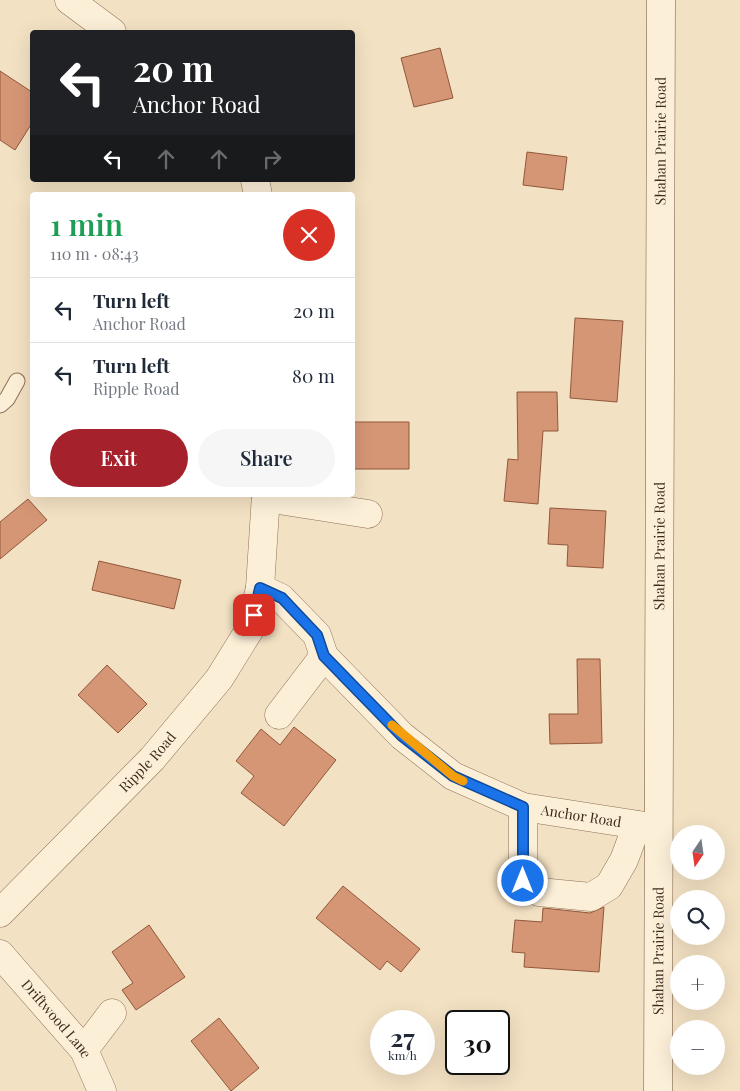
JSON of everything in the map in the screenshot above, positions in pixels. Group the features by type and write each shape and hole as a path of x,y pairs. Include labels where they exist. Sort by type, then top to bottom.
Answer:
{"street":[{"path":"68,0 109,30"},
{"name":"Shahan Prairie Road","path":"658,1091 647,827 662,0"},
{"name":"Ripple Road","path":"0,913 152,759 219,679 250,629 260,588 266,497"},
{"path":"272,497 368,514"},
{"name":"Anchor Road","path":"260,588 282,598 317,635 324,656 402,736 453,776 523,807 647,827"},
{"path":"279,715 324,656"},
{"path":"523,807 523,881 539,892 591,897 610,886 624,860 647,827"},
{"name":"Driftwood Lane","path":"0,954 84,1050 101,1090"},
{"path":"84,1050 112,1013"}],"lane":[{"path":"0,405 7,399 17,381"}],"building":[{"path":"440,48 453,98 414,107 401,58"},
{"path":"0,71 30,91 30,126 15,150 0,140"},
{"path":"527,152 567,157 563,190 523,185"},
{"path":"575,318 623,321 617,402 570,398"},
{"path":"517,392 557,392 558,431 543,431 538,504 504,501 508,459 518,460"},
{"path":"355,422 409,422 409,469 355,469"},
{"path":"28,499 47,520 0,559 0,522"},
{"path":"550,508 606,511 603,568 567,566 568,545 548,544"},
{"path":"99,561 181,580 174,609 92,590"},
{"path":"577,659 600,659 602,743 550,744 549,714 578,714"},
{"path":"107,665 147,704 118,733 78,695"},
{"path":"294,727 336,760 284,826 241,793 254,776 236,761 261,729 280,745"},
{"path":"343,886 420,949 401,972 387,961 380,970 316,918"},
{"path":"604,907 599,972 524,967 525,953 512,952 515,920 542,922 543,908 590,913"},
{"path":"149,925 185,977 136,1010 122,990 133,983 112,952"},
{"path":"219,1018 259,1068 231,1091 191,1041"}],"slow traffic":[{"path":"392,725 402,736 453,776 463,781"}],"route":[{"path":"254,615 260,588 282,598 317,635 324,656 402,736 453,776 523,807 523,881"}]}
